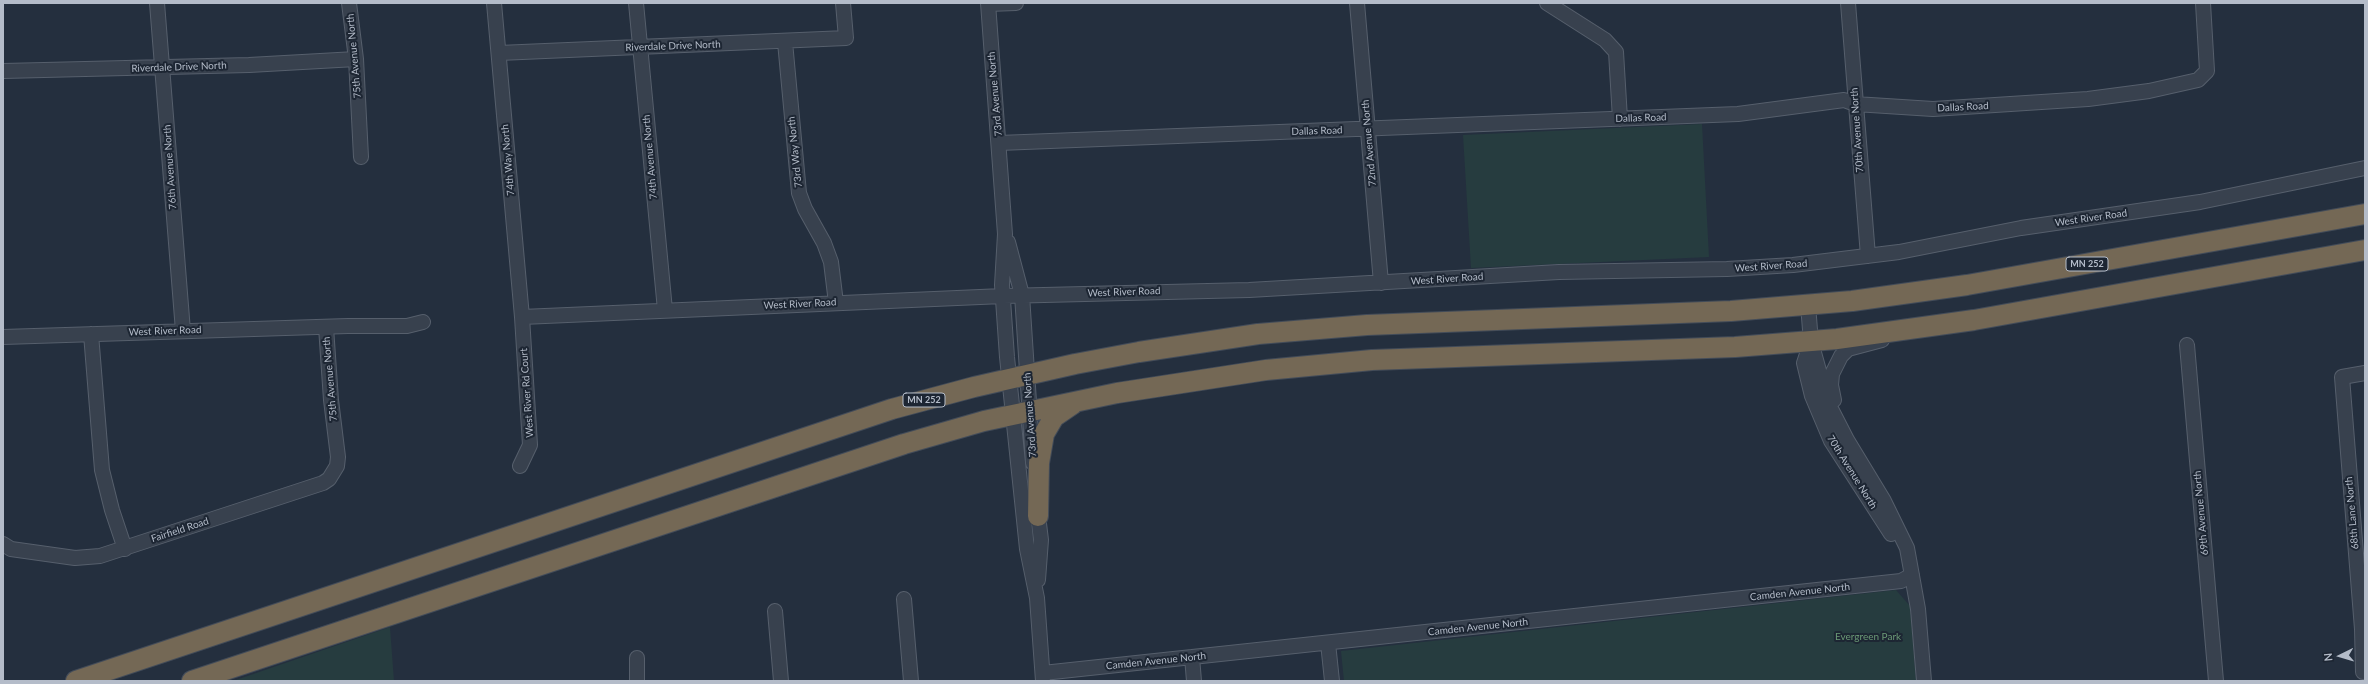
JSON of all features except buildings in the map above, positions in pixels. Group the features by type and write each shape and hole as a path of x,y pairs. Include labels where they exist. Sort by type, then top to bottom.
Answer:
{"highway":[{"name":"MN 252","path":"76,681 892,409 1018,376 1139,352 1265,334 1417,322 1731,311 1808,306 1967,285 2365,214"},
{"path":"192,681 904,444 1021,413 1078,400 1148,387 1239,373 1372,360 1735,347 1811,342 1919,329 2365,250"},
{"path":"1038,516 1039,463 1044,434 1054,417 1078,400"}],"street":[{"name":"76th Avenue North","path":"158,3 183,331"},
{"name":"75th Avenue North","path":"349,3 356,59 361,157"},
{"name":"74th Way North","path":"494,3 522,317"},
{"name":"74th Avenue North","path":"636,3 665,310"},
{"name":"Riverdale Drive North","path":"499,54 846,38 843,3"},
{"path":"988,4 1016,3"},
{"name":"72nd Avenue North","path":"1357,3 1381,283"},
{"path":"1547,3 1605,40 1616,52 1620,120"},
{"name":"70th Avenue North","path":"1848,3 1868,256"},
{"name":"Dallas Road","path":"999,143 1368,128 1620,120 1738,114 1844,100 1856,104 1933,109 2088,99 2150,91 2198,80 2207,71 2203,3"},
{"name":"73rd Avenue North","path":"988,4 1005,234 1002,262 1003,296 1018,376 1027,549 1036,598 1043,677"},
{"name":"73rd Way North","path":"785,42 799,193 805,209 824,243 831,262 836,303"},
{"name":"Riverdale Drive North","path":"3,71 163,67 356,59"},
{"name":"West River Road","path":"522,317 1022,295 1249,290 1572,272 1753,268 1868,256 2021,228 2220,198 2365,168"},
{"name":"73rd Avenue North","path":"1005,234 1022,295 1018,376"},
{"name":"70th Avenue North","path":"1808,306 1811,342 1828,403 1847,440 1884,501 1906,548 1918,609 1924,681"},
{"name":"West River Rd Court","path":"520,466 530,445 522,317"},
{"name":"75th Avenue North","path":"338,457 331,400 326,327 407,326 423,322"},
{"name":"West River Road","path":"3,337 326,327"},
{"path":"1847,440 1833,397 1831,385 1834,369 1841,356 1848,349 1919,329"},
{"path":"90,334 102,470 106,492 125,549"},
{"name":"70th Avenue North","path":"1811,342 1804,363 1812,396 1831,441 1888,528 1912,575"},
{"name":"69th Avenue North","path":"2187,345 2216,681"},
{"name":"68th Lane North","path":"2364,672 2359,522 2342,378 2365,374"},
{"name":"73rd Avenue North","path":"1021,413 1041,540 1036,598"},
{"name":"Fairfield Road","path":"3,544 11,549 75,558 100,556 323,483 334,473 338,457"},
{"name":"Camden Avenue North","path":"1043,677 1192,657 1901,581 1912,575"},
{"path":"904,599 911,681"},
{"path":"775,611 781,681"},
{"path":"1328,643 1332,681"},
{"path":"1192,657 1194,681"},
{"path":"637,658 637,681"}],"green space":[{"path":"1702,124 1709,257 1471,268 1463,135"},
{"name":"Evergreen Park","path":"1896,590 1910,606 1916,681 1344,681 1341,651"},
{"path":"390,627 394,681 233,681"}]}
